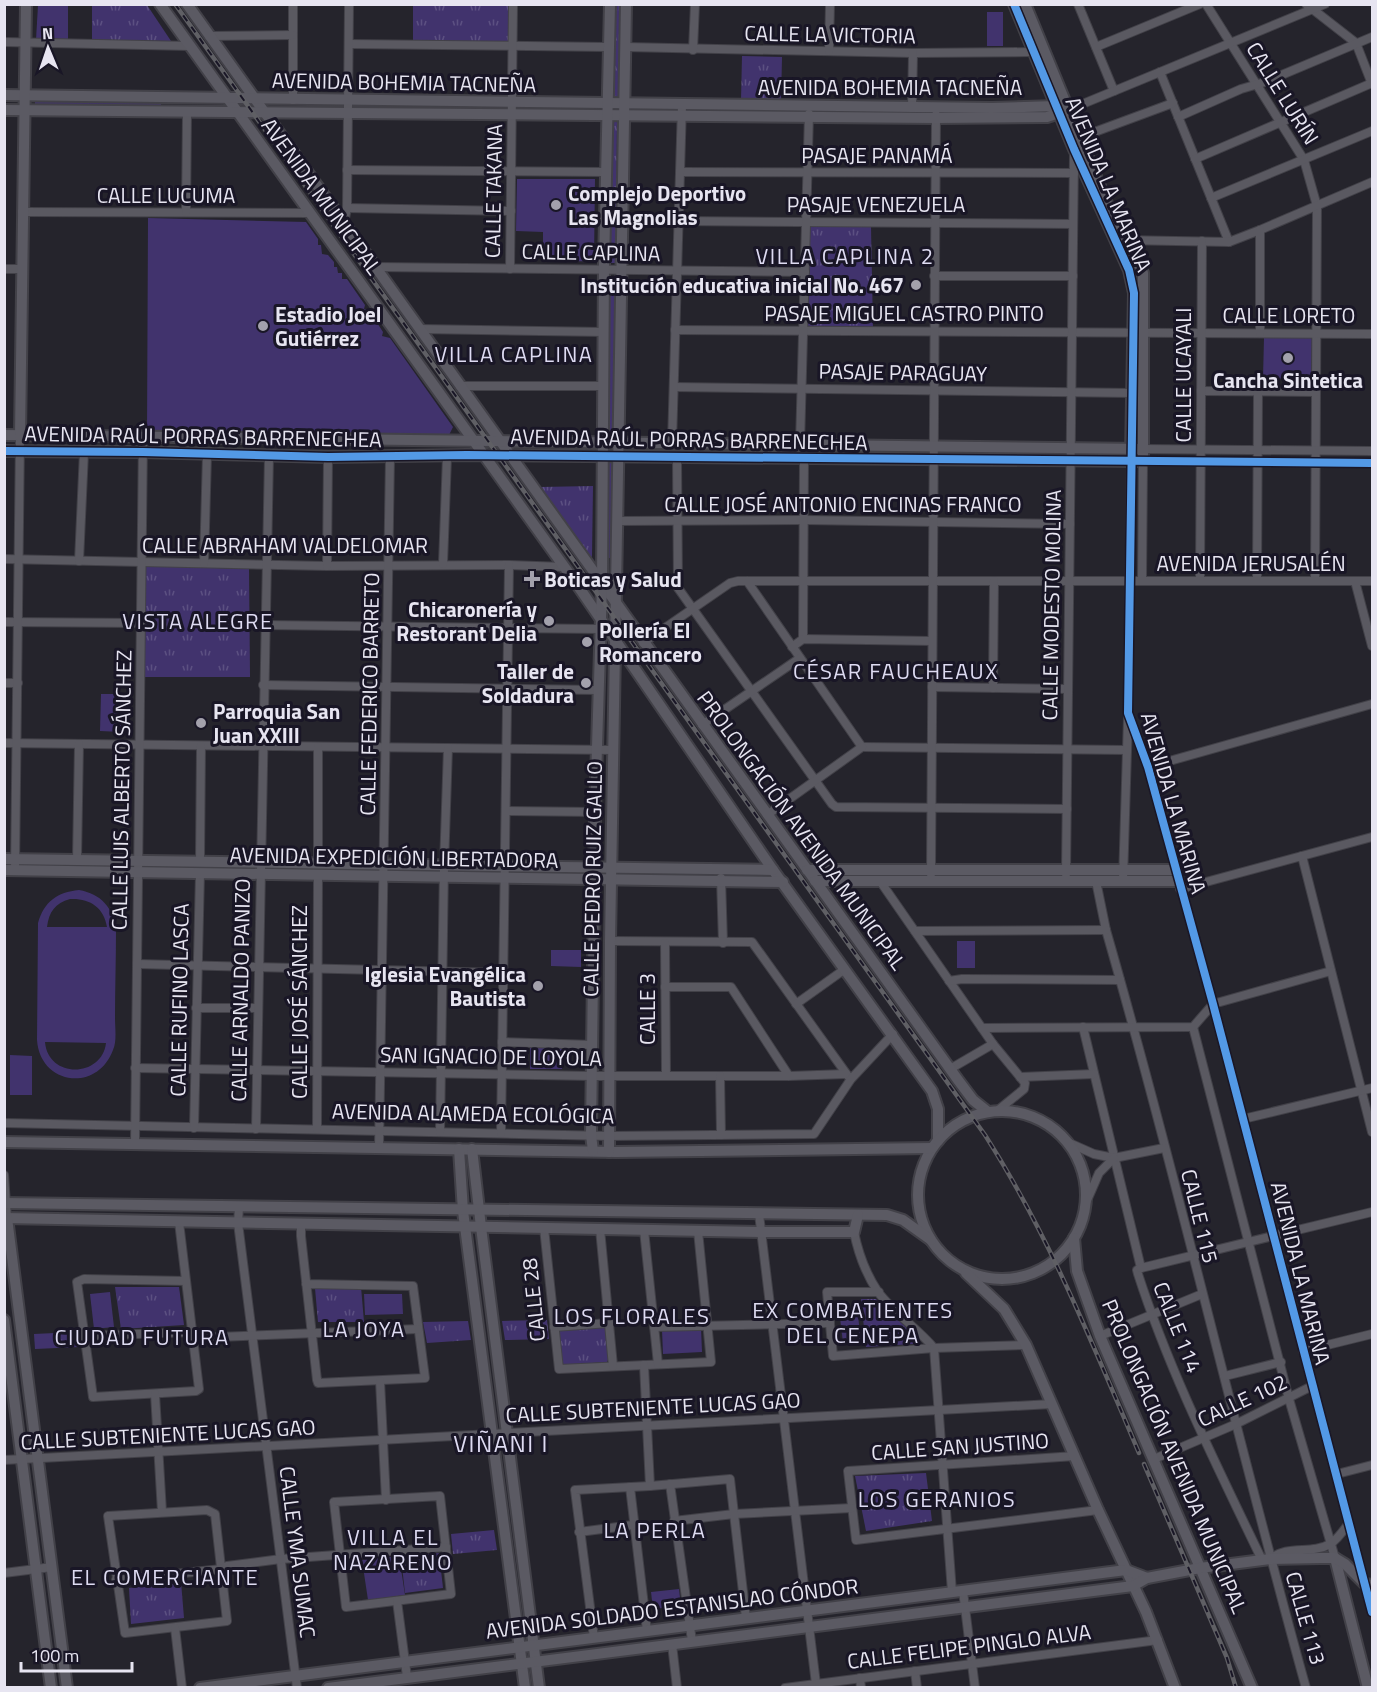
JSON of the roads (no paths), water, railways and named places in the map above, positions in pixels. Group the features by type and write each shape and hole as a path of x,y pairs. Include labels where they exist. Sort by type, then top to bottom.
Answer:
{"street":[{"path":"10,870 17,744 26,4"},
{"name":"AVENIDA MUNICIPAL","path":"160,4 578,586"},
{"name":"AVENIDA MUNICIPAL","path":"187,4 511,455 583,568"},
{"path":"293,4 293,100"},
{"path":"344,223 347,208 349,4"},
{"name":"CALLE TAKANA","path":"510,269 513,4"},
{"name":"CALLE PEDRO RUIZ GALLO","path":"592,1151 594,868 597,690 602,585 604,270 610,4"},
{"name":"CALLE PEDRO RUIZ GALLO","path":"609,1152 611,868 626,4"},
{"path":"693,50 695,4"},
{"path":"829,51 830,4"},
{"name":"AVENIDA LA MARINA","path":"1014,4 1033,52 1061,110 1080,137 1118,240"},
{"name":"AVENIDA LA MARINA","path":"1025,4 1074,149 1118,240 1131,247 1143,273 1132,393 1137,448"},
{"path":"1078,4 1114,91"},
{"path":"1096,47 1200,4"},
{"name":"CALLE LURÍN","path":"1206,4 1304,160 1317,206 1315,581"},
{"path":"1061,110 1231,45 1309,7 1326,4"},
{"path":"1196,159 1372,83 1356,43 1309,7"},
{"path":"209,36 293,35"},
{"path":"1178,117 1241,89 1256,85 1372,37"},
{"path":"4,42 190,46"},
{"path":"349,44 608,47"},
{"name":"CALLE LA VICTORIA","path":"625,47 913,53 1033,52"},
{"path":"912,108 913,53"},
{"path":"1160,72 1229,242"},
{"name":"AVENIDA BOHEMIA TACNEÑA","path":"4,95 512,103 607,110"},
{"path":"171,98 171,112"},
{"path":"1080,137 1173,103"},
{"name":"AVENIDA BOHEMIA TACNEÑA","path":"809,112 912,108 936,113"},
{"name":"AVENIDA BOHEMIA TACNEÑA","path":"4,110 512,115 607,110 936,113 992,108 1061,110"},
{"path":"672,443 682,110"},
{"path":"186,212 187,112"},
{"path":"800,445 809,112"},
{"path":"931,875 936,113"},
{"path":"1211,198 1372,131"},
{"name":"CALLE MODESTO MOLINA","path":"1066,875 1074,149"},
{"path":"347,170 606,172"},
{"name":"PASAJE PANAMÁ","path":"680,172 1074,173"},
{"path":"1118,240 1229,242 1372,182"},
{"path":"347,208 511,211"},
{"name":"CALLE LUCUMA","path":"22,212 310,213"},
{"name":"PASAJE VENEZUELA","path":"679,221 1073,224"},
{"path":"1260,230 1260,333"},
{"name":"CALLE UCAYALI","path":"1200,581 1202,240"},
{"name":"CALLE CAPLINA","path":"376,267 805,272"},
{"path":"4,269 22,269"},
{"path":"934,276 1073,276"},
{"path":"420,329 604,332"},
{"name":"PASAJE MIGUEL CASTRO PINTO","path":"675,330 1138,333"},
{"name":"AVENIDA LA MARINA","path":"1138,333 1137,461 1142,581"},
{"name":"CALLE LORETO","path":"1138,333 1372,334"},
{"path":"460,386 603,386"},
{"name":"PASAJE PARAGUAY","path":"674,387 1132,393"},
{"path":"1201,391 1316,392"},
{"path":"1257,581 1258,391"},
{"name":"AVENIDA RAÚL PORRAS BARRENECHEA","path":"4,435 1372,451"},
{"name":"CALLE LUIS ALBERTO SÁNCHEZ","path":"135,1143 143,437"},
{"name":"AVENIDA RAÚL PORRAS BARRENECHEA","path":"4,452 143,452 328,457 511,455 1372,463"},
{"path":"79,561 84,452"},
{"path":"204,563 207,455"},
{"name":"CALLE ARNALDO PANIZO","path":"256,1129 268,456"},
{"path":"327,566 328,457"},
{"name":"CALLE FEDERICO BARRETO","path":"379,1148 390,457"},
{"path":"443,564 447,457"},
{"path":"676,457 677,584 832,804 836,807 1067,808"},
{"path":"803,639 804,458"},
{"name":"AVENIDA LA MARINA","path":"1137,461 1130,581 1128,713 1148,767 1177,880 1213,1004 1312,1386 1369,1585 1372,1612"},
{"name":"CALLE JOSÉ ANTONIO ENCINAS FRANCO","path":"617,521 804,520 1070,524"},
{"name":"CALLE ABRAHAM VALDELOMAR","path":"4,560 327,566 443,564 564,567"},
{"path":"564,567 583,568 616,564"},
{"path":"501,1133 509,565"},
{"name":"PROLONGACIÓN AVENIDA MUNICIPAL","path":"583,568 602,585 965,1091 993,1112"},
{"path":"747,581 862,747"},
{"name":"AVENIDA JERUSALÉN","path":"643,643 730,583 747,581 1372,581"},
{"path":"1355,581 1372,646"},
{"path":"993,688 994,582"},
{"name":"PROLONGACIÓN AVENIDA MUNICIPAL","path":"578,586 600,624 616,639 634,669 773,870 893,1034 935,1096 938,1109 935,1144"},
{"path":"4,622 141,623"},
{"path":"264,625 508,628 600,624"},
{"path":"792,647 803,639 932,641"},
{"path":"702,725 800,658"},
{"path":"4,683 18,683"},
{"path":"263,685 597,690"},
{"path":"932,687 1068,688"},
{"path":"1148,767 1372,704"},
{"path":"1123,875 1128,713"},
{"path":"4,743 613,750"},
{"path":"77,860 79,744"},
{"name":"CALLE RUFINO LASCA","path":"194,1128 201,746"},
{"name":"CALLE JOSÉ SÁNCHEZ","path":"317,1129 318,747"},
{"path":"767,815 862,747 1127,750"},
{"path":"440,1132 448,748"},
{"path":"506,811 595,812"},
{"path":"807,870 931,875 1123,875 1177,880 1302,856 1372,837"},
{"path":"1302,856 1372,1132"},
{"name":"AVENIDA EXPEDICIÓN LIBERTADORA","path":"10,859 138,861 200,867 444,871 505,878 783,882"},
{"name":"AVENIDA EXPEDICIÓN LIBERTADORA","path":"444,871 505,866 773,870"},
{"name":"AVENIDA EXPEDICIÓN LIBERTADORA","path":"10,870 138,872 200,867"},
{"path":"721,869 723,943"},
{"path":"815,881 880,881 931,875"},
{"path":"1066,875 1096,881 1123,875"},
{"path":"880,881 993,1044 1024,1083 1024,1089 993,1112"},
{"name":"CALLE 115","path":"1096,881 1106,930 1225,1376 1266,1559"},
{"path":"915,931 1106,930"},
{"path":"610,941 752,942 848,1077"},
{"name":"CALLE 3","path":"665,943 666,1076"},
{"path":"137,964 503,973"},
{"path":"796,1004 845,969"},
{"path":"982,1028 1193,1027 1213,1004 1332,971"},
{"path":"949,981 962,979 1120,980"},
{"path":"665,987 731,987 789,1077"},
{"path":"196,1008 258,1008"},
{"name":"AVENIDA LA MARINA","path":"1193,1027 1289,1399 1335,1558 1368,1688"},
{"name":"CALLE 114","path":"1083,1028 1141,1268 1137,1270 1151,1315 1204,1439 1266,1559"},
{"path":"816,1150 814,1134 848,1077 893,1034"},
{"path":"502,1042 593,1045"},
{"path":"950,1069 993,1044"},
{"name":"SAN IGNACIO DE LOYOLA","path":"135,1068 592,1076 848,1077"},
{"path":"1020,1077 1094,1074"},
{"path":"720,1076 721,1135"},
{"path":"1243,1119 1372,1088"},
{"name":"PROLONGACIÓN AVENIDA MUNICIPAL","path":"959,1267 986,1277 1006,1279 1025,1275 1051,1263 1074,1238 1085,1205 1085,1186 1081,1167 1066,1142 1053,1128 1017,1113 993,1112 960,1122 935,1144 923,1166 917,1194 919,1214 931,1240 943,1256 959,1267 1004,1309 1026,1345 1158,1640 1175,1688"},
{"name":"AVENIDA ALAMEDA ECOLÓGICA","path":"4,1123 609,1136 814,1134"},
{"name":"AVENIDA ALAMEDA ECOLÓGICA","path":"4,1142 609,1152 816,1150 935,1144"},
{"path":"1066,1142 1094,1154 1114,1158 1164,1148"},
{"path":"459,1149 463,1211 525,1688"},
{"path":"472,1149 539,1688"},
{"path":"1085,1205 1096,1178 1103,1167 1114,1158"},
{"path":"4,1175 6,1218 67,1688"},
{"path":"5,1203 887,1215 903,1220 931,1240"},
{"name":"CALLE YMA SUMAC","path":"239,1207 238,1223 297,1688"},
{"path":"1141,1268 1372,1212"},
{"path":"759,1214 816,1684"},
{"path":"858,1215 854,1232 857,1247 869,1275 879,1292 934,1348 952,1592"},
{"path":"6,1218 854,1232"},
{"path":"179,1222 186,1281 198,1390 93,1397 77,1284 79,1280 186,1281"},
{"path":"301,1224 306,1284 318,1383 425,1378 413,1286 306,1284"},
{"name":"CALLE 28","path":"544,1228 559,1369 613,1366"},
{"path":"600,1228 613,1366 711,1362 698,1231"},
{"path":"644,1230 658,1364"},
{"name":"PROLONGACIÓN AVENIDA MUNICIPAL","path":"1074,1238 1077,1271 1100,1336 1252,1688"},
{"path":"879,1292 827,1292 833,1356 934,1348 1026,1345"},
{"path":"1100,1336 1202,1294"},
{"path":"21,1323 5,1322 51,1688"},
{"path":"478,1324 493,1323"},
{"path":"554,1327 609,1323"},
{"path":"654,1327 830,1323"},
{"path":"84,1336 252,1336 418,1329"},
{"path":"1304,1350 1372,1334"},
{"name":"CALLE 102","path":"1225,1376 1281,1362"},
{"path":"644,1365 650,1486"},
{"path":"380,1381 386,1500"},
{"name":"CALLE 102","path":"1154,1459 1204,1439 1312,1386"},
{"path":"155,1394 162,1512"},
{"name":"CALLE SUBTENIENTE LUCAS GAO","path":"4,1461 1052,1404"},
{"name":"CALLE SAN JUSTINO","path":"852,1508 848,1471 1075,1456"},
{"path":"1337,1474 1372,1464"},
{"path":"594,1638 574,1490 730,1479 746,1618"},
{"path":"670,1484 692,1641"},
{"path":"630,1487 647,1631"},
{"path":"440,1496 451,1594 346,1607 334,1502 386,1500 440,1496"},
{"path":"674,1521 734,1514 852,1508 856,1540 1098,1510"},
{"path":"207,1510 213,1512 222,1569 227,1621 125,1633 108,1516 207,1510"},
{"path":"1266,1559 1285,1550 1330,1544 1350,1523"},
{"path":"579,1532 633,1525"},
{"path":"506,1540 520,1539"},
{"path":"116,1581 222,1569 227,1566 280,1559 446,1547"},
{"path":"1335,1558 1369,1585"},
{"name":"AVENIDA SOLDADO ESTANISLAO CÓNDOR","path":"328,1688 1133,1586 1147,1578 1266,1559 1335,1558"},
{"name":"CALLE 113","path":"1266,1559 1306,1688"},
{"path":"4,1573 52,1567"},
{"name":"AVENIDA SOLDADO ESTANISLAO CÓNDOR","path":"200,1688 1126,1570 1147,1578"},
{"path":"963,1591 975,1688"},
{"path":"397,1601 407,1677"},
{"path":"175,1628 182,1688"},
{"name":"CALLE FELIPE PINGLO ALVA","path":"785,1688 1158,1640"},
{"path":"672,1644 677,1688"},
{"path":"915,1671 917,1688"},
{"path":"860,1678 861,1688"}],"railway":[{"path":"175,4 985,1135 1050,1251 1139,1453"},
{"path":"1144,1464 1227,1658 1236,1688"}],"place":[{"name":"Complejo Deportivo Las Magnolias","path":"556,205"},
{"name":"Institución educativa inicial No. 467","path":"916,285"},
{"name":"Estadio Joel Gutiérrez","path":"263,326"},
{"name":"Cancha Sintetica","path":"1288,358"},
{"name":"Boticas y Salud","path":"532,579"},
{"name":"Chicaronería y Restorant Delia","path":"549,621"},
{"name":"Pollería El Romancero","path":"587,642"},
{"name":"Taller de Soldadura","path":"586,683"},
{"name":"Parroquia San Juan XXIII","path":"201,723"},
{"name":"Iglesia Evangélica Bautista","path":"538,986"}],"district":[{"name":"VILLA CAPLINA 2","path":"845,256"},
{"name":"VILLA CAPLINA","path":"514,354"},
{"name":"VISTA ALEGRE","path":"198,621"},
{"name":"CÉSAR FAUCHEAUX","path":"896,671"},
{"name":"LOS FLORALES","path":"632,1316"},
{"name":"EX COMBATIENTES DEL CENEPA","path":"853,1322"},
{"name":"LA JOYA","path":"364,1329"},
{"name":"CIUDAD FUTURA","path":"142,1337"},
{"name":"VIÑANI I","path":"501,1443"},
{"name":"LOS GERANIOS","path":"937,1499"},
{"name":"LA PERLA","path":"655,1530"},
{"name":"VILLA EL NAZARENO","path":"393,1550"},
{"name":"EL COMERCIANTE","path":"165,1577"}]}
